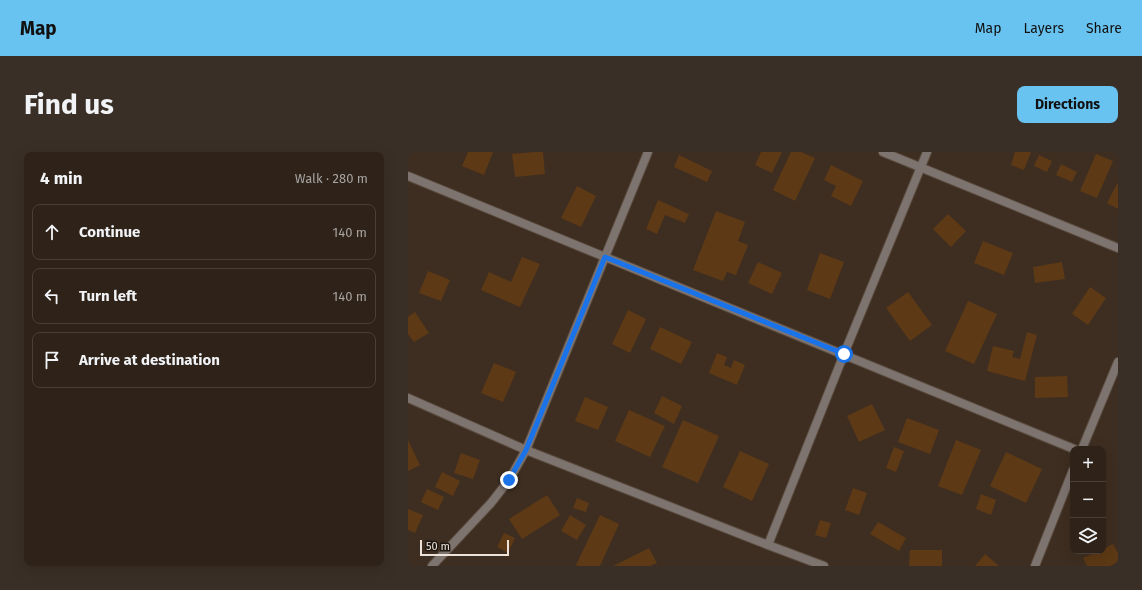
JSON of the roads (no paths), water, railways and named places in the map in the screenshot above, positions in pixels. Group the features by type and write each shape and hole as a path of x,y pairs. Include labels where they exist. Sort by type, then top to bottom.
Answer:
{"street":[{"path":"432,566 491,503 509,480 526,450 648,152"},
{"path":"883,152 1118,248"},
{"path":"768,545 927,152"},
{"path":"408,176 1070,447"},
{"path":"1083,446 1118,362"},
{"path":"408,398 526,450 824,566"},
{"path":"1035,566 1070,478"}]}
